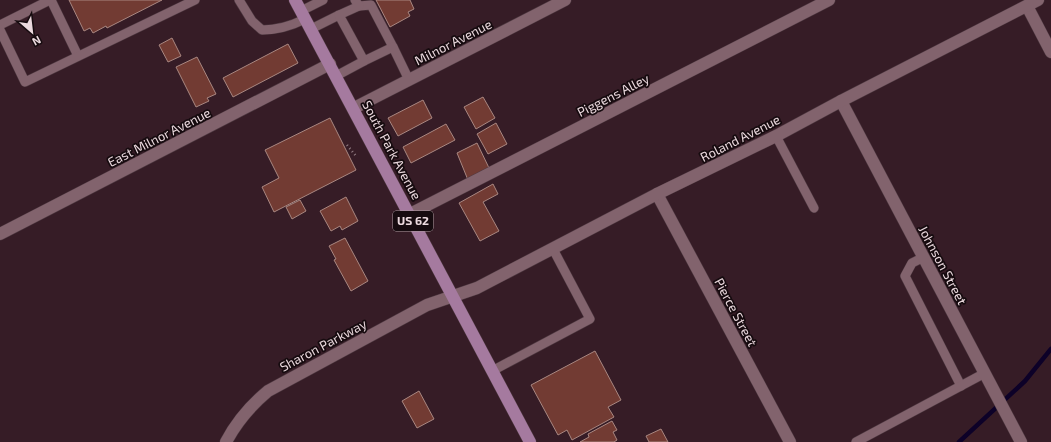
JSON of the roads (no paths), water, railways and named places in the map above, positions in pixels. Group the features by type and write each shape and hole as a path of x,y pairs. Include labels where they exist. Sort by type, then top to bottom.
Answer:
{"main road":[{"name":"South Park Avenue","path":"295,0 354,108 530,442"}],"street":[{"name":"Milnor Avenue","path":"354,108 564,0"},
{"name":"Piggens Alley","path":"410,214 829,0"},
{"name":"Roland Avenue","path":"452,296 477,288 657,194 776,136 841,100 1038,0"},
{"path":"1027,6 1051,52"},
{"name":"East Milnor Avenue","path":"0,234 330,64"},
{"name":"Johnson Street","path":"841,100 1021,442"},
{"name":"Pierce Street","path":"657,194 790,442"},
{"name":"Sharon Parkway","path":"226,442 235,425 250,406 268,391 427,305 452,296"}],"lane":[{"path":"0,25 50,0 78,56"},
{"path":"0,30 25,82 195,0"},
{"path":"239,0 252,21 262,30 290,27 306,20 339,15 357,3 371,5 409,80"},
{"path":"306,20 323,0"},
{"path":"339,15 364,61"},
{"path":"336,76 392,46"},
{"path":"776,136 814,208"},
{"path":"492,371 590,319 553,249"},
{"path":"924,257 912,263 905,276 911,291 961,386"},
{"path":"856,442 961,386 987,377"}],"waterway":[{"path":"959,442 1025,381 1051,349"}]}
